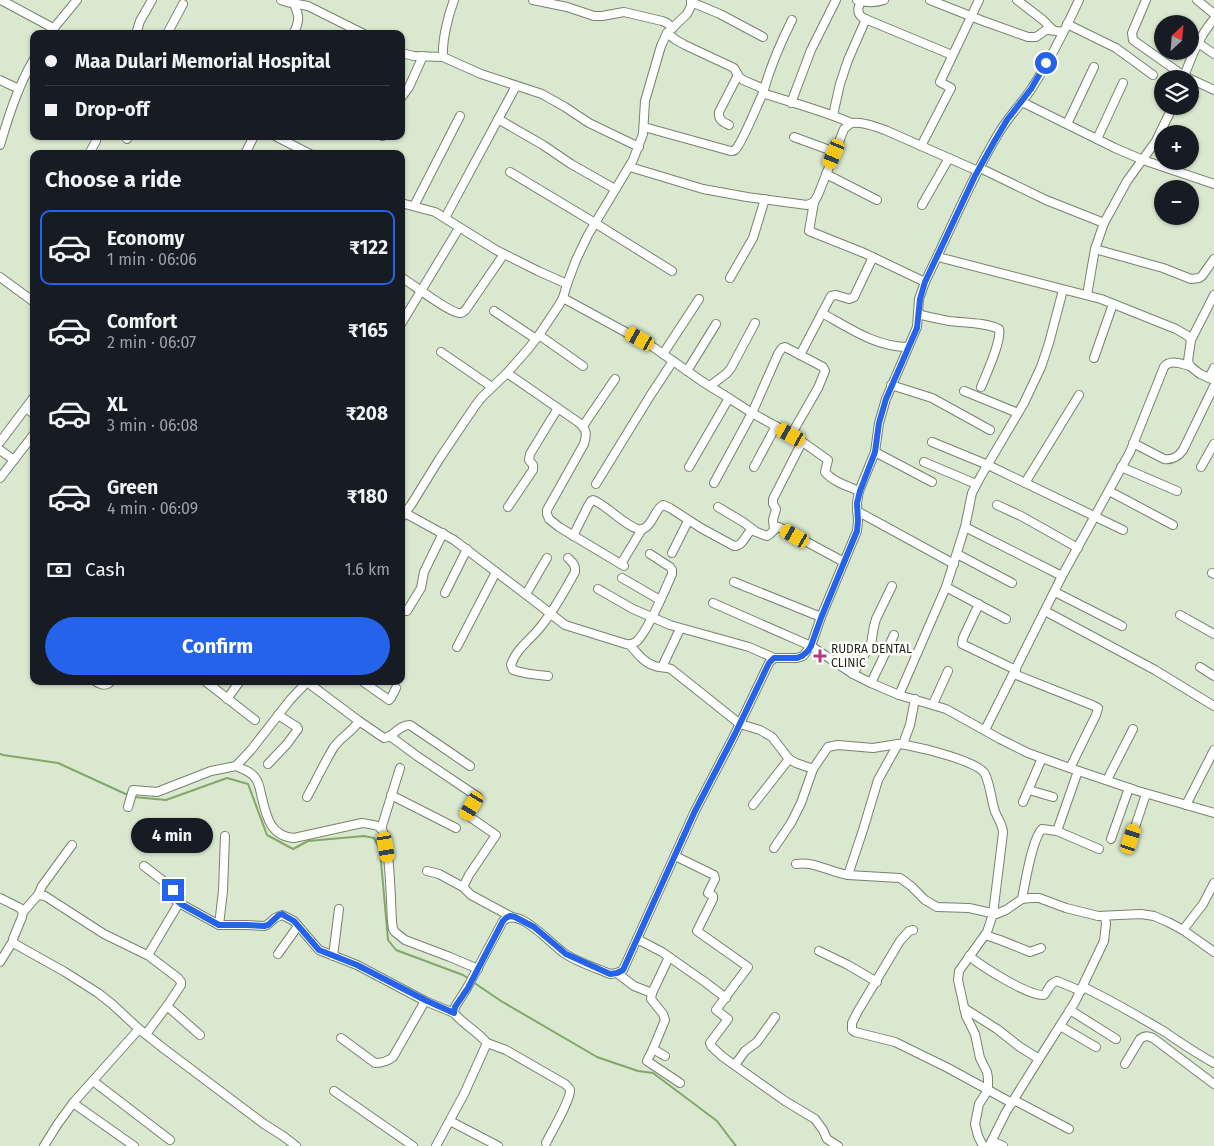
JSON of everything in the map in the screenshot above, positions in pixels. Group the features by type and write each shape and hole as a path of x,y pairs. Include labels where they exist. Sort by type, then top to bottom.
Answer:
{"street":[{"path":"1,0 49,30"},
{"path":"52,30 77,0"},
{"path":"138,30 140,21 152,0"},
{"path":"281,0 308,6 356,30"},
{"path":"443,57 443,44 454,0"},
{"path":"537,0 594,16 630,13 662,20 667,22 676,40 734,68 743,80 763,91 791,103 833,115 851,123 871,125 1104,223"},
{"path":"791,103 811,50 836,0"},
{"path":"884,0 873,2 859,1 859,15 866,20 952,56"},
{"path":"930,0 1028,37 1036,37 1046,30 1063,32"},
{"path":"921,146 951,88 940,82 979,0"},
{"path":"1017,0 1043,20 1052,30"},
{"path":"598,589 652,618 680,628 749,647 774,658 797,658 808,651 857,531 857,503 875,452 881,412 917,328 920,299 925,282 1000,130 1022,102 1041,73 1079,0"},
{"path":"1146,0 1132,33 1133,40 1174,70"},
{"path":"1197,0 1214,14"},
{"path":"405,513 470,413 482,397 508,373 537,337 563,298 582,247 595,222 630,167 639,147 644,127 644,109 647,92 661,46 670,31 687,14 691,1 720,14 762,37"},
{"path":"293,2 299,18 295,30"},
{"path":"169,30 183,4"},
{"path":"1199,40 1214,19"},
{"path":"644,127 733,151 742,137 763,91 776,53 792,20"},
{"path":"833,115 848,60 866,20"},
{"path":"1067,24 1116,48 1153,76"},
{"path":"1199,43 1214,54"},
{"path":"405,54 443,57 480,74 542,94 590,123 639,147"},
{"path":"405,92 423,56"},
{"path":"0,145 8,115 30,67"},
{"path":"1066,124 1094,67"},
{"path":"729,126 720,120 718,116 738,75"},
{"path":"0,80 19,89"},
{"path":"1097,139 1123,83"},
{"path":"1199,84 1214,90"},
{"path":"445,218 516,86"},
{"path":"1022,102 1143,160 1214,184"},
{"path":"1087,295 1095,249 1104,223 1127,181 1143,160 1162,130 1169,115"},
{"path":"414,206 460,116"},
{"path":"498,119 616,190"},
{"path":"851,123 844,130 814,202 809,231 873,257 925,282"},
{"path":"794,137 835,152"},
{"path":"283,140 302,150"},
{"path":"922,206 949,158"},
{"path":"630,167 725,194 801,205 814,202"},
{"path":"510,172 595,222 672,271"},
{"path":"826,174 877,200"},
{"path":"730,278 753,238 765,199"},
{"path":"405,204 435,212 504,254 567,284"},
{"path":"405,317 459,228"},
{"path":"1095,249 1163,268 1191,279 1202,276 1214,259"},
{"path":"405,280 452,311 462,313 470,305 504,254"},
{"path":"800,355 831,296 849,299 854,297 873,257"},
{"path":"938,257 1087,295 1176,329 1191,340"},
{"path":"0,277 30,299"},
{"path":"899,695 946,587 976,484 1018,413 1043,361 1063,290"},
{"path":"1190,366 1188,361 1191,340 1214,295"},
{"path":"563,298 640,339 752,413 802,442 828,460 824,472 826,474 834,480 860,491"},
{"path":"663,354 699,299"},
{"path":"1094,358 1113,304"},
{"path":"494,311 582,366"},
{"path":"822,313 876,342 908,348"},
{"path":"918,314 936,319 999,329 998,342 981,387"},
{"path":"710,386 731,368 755,323"},
{"path":"687,371 716,324"},
{"path":"714,483 752,413 780,350 785,347 823,367 825,371 818,388 791,435"},
{"path":"441,352 492,387"},
{"path":"596,484 673,361"},
{"path":"985,730 1062,576 1122,467 1164,367 1166,364 1171,363 1190,366 1200,374 1212,379 1214,368"},
{"path":"508,373 586,430 584,444 576,461 546,514 548,519 573,536 623,565 642,529 663,505 710,534 734,546 739,546 749,532 754,530"},
{"path":"583,426 615,378"},
{"path":"891,385 932,398 990,430"},
{"path":"1133,443 1164,459 1176,457 1183,450 1214,386"},
{"path":"964,391 1018,413"},
{"path":"1026,483 1079,395"},
{"path":"689,467 729,398"},
{"path":"0,442 30,402"},
{"path":"26,408 30,411"},
{"path":"508,507 533,470 533,465 529,460 530,454 558,408"},
{"path":"754,467 776,426"},
{"path":"0,477 30,439"},
{"path":"774,529 773,520 776,509 773,499 802,442"},
{"path":"932,442 1026,483 1123,530"},
{"path":"1201,467 1214,444"},
{"path":"0,450 14,460"},
{"path":"875,452 932,482"},
{"path":"924,462 976,484"},
{"path":"1122,467 1177,491"},
{"path":"1109,491 1173,525"},
{"path":"573,536 593,500 604,505 631,526 642,529"},
{"path":"997,505 1078,548"},
{"path":"718,507 767,536 774,529 783,528 844,562"},
{"path":"857,511 954,564"},
{"path":"405,517 443,533 467,549 559,621 571,628 626,644 634,643 642,635 672,574 670,567 650,554"},
{"path":"672,553 688,520"},
{"path":"965,527 1062,576"},
{"path":"405,611 421,588 424,572 443,533"},
{"path":"444,593 467,549"},
{"path":"957,554 1012,584"},
{"path":"526,594 547,558"},
{"path":"548,676 517,671 511,668 511,665 518,650 537,632 576,572 574,564 568,558"},
{"path":"458,647 496,572"},
{"path":"622,578 660,600"},
{"path":"734,582 821,618"},
{"path":"853,674 871,644 876,619 892,586"},
{"path":"946,587 1006,619"},
{"path":"1054,592 1122,626"},
{"path":"713,603 811,646 853,674 871,683 899,695 933,704 1013,746 1146,794 1214,813"},
{"path":"980,604 963,638 962,644 1015,672 1098,708 1074,769 1057,831"},
{"path":"1045,612 1155,670 1214,706"},
{"path":"1180,615 1214,634"},
{"path":"662,667 680,628"},
{"path":"871,683 894,635"},
{"path":"630,644 645,661 657,667 671,669 740,724 760,730 772,737 789,759 813,769"},
{"path":"427,872 439,874 463,887 471,895 534,927 566,954 610,974 623,970 695,811 769,663 774,658"},
{"path":"1200,667 1214,676"},
{"path":"933,704 948,671"},
{"path":"210,685 255,720"},
{"path":"228,699 237,685"},
{"path":"129,805 133,790 157,792 211,771 236,766 304,685"},
{"path":"311,685 384,738 386,739 402,726 410,725 470,766"},
{"path":"368,685 389,700 396,688"},
{"path":"848,875 864,830 878,780 910,726 915,699"},
{"path":"268,764 298,729 278,715"},
{"path":"307,797 334,747 355,728 359,721"},
{"path":"1107,780 1133,729"},
{"path":"390,736 416,756 478,797 467,815 496,835 469,874 463,887"},
{"path":"774,848 796,815 813,769 825,750 832,746 873,748 901,744 932,751 966,762 978,767 985,774 994,808 1003,827 993,914 985,935 959,971 958,980 966,1016 975,1034 980,1058 987,1072 989,1084 988,1090 979,1104 975,1124 983,1146"},
{"path":"1186,805 1214,750"},
{"path":"1023,802 1042,758"},
{"path":"753,805 789,759"},
{"path":"236,766 254,776 270,825 287,838 362,823 378,826 384,835 388,859 392,922 395,932 405,940 450,957 477,970"},
{"path":"381,829 400,768"},
{"path":"1111,839 1129,788"},
{"path":"1028,790 1053,798"},
{"path":"1131,839 1146,794"},
{"path":"391,795 456,828"},
{"path":"1022,899 1038,834 1042,829 1057,831 1099,849"},
{"path":"219,925 223,891 225,836"},
{"path":"0,962 13,941 23,912 38,895 42,886 72,844"},
{"path":"674,856 714,875 715,879 708,892 713,896 713,899 697,931 748,967 716,1010 728,1019 710,1043 712,1048 785,1101 815,1119 827,1139 838,1146"},
{"path":"796,864 810,864 848,875 900,878 925,900 937,907 969,908 993,914 1006,910 1022,899 1039,898 1090,915 1105,917 1134,914 1154,916 1183,930 1214,952"},
{"path":"144,866 173,889 171,896 179,903 219,925 264,926 282,914 294,921 319,950 357,965 454,1013 460,1020 480,1034 487,1043 506,1050 565,1084 570,1091 546,1143"},
{"path":"1183,930 1203,904 1214,883"},
{"path":"38,895 45,896 97,929 148,955 181,982 181,985 167,1006 73,1103 44,1146"},
{"path":"0,898 20,908 23,912"},
{"path":"148,955 179,903"},
{"path":"333,956 339,909"},
{"path":"454,1013 455,1007 468,988 503,921 510,916"},
{"path":"1003,1146 991,1143 1038,1059 1082,989 1104,941 1105,917"},
{"path":"278,954 298,926"},
{"path":"913,930 909,931 900,940 852,1023 852,1030 895,1042 1069,1129"},
{"path":"985,935 1030,952 1040,948"},
{"path":"637,939 670,957 726,998"},
{"path":"13,941 19,947 65,972 98,993 143,1032 296,1146"},
{"path":"819,950 877,982"},
{"path":"969,956 1031,993 1044,996 1051,984 1056,981 1101,996 1214,1063"},
{"path":"670,957 652,993 651,999 663,1014 665,1020 647,1061 680,1083"},
{"path":"617,973 634,986 652,993"},
{"path":"341,1038 375,1063 389,1060 393,1057 425,1000"},
{"path":"167,1006 200,1035"},
{"path":"964,1008 1038,1059"},
{"path":"1070,1010 1116,1038"},
{"path":"735,1066 745,1051 756,1042 775,1017"},
{"path":"1060,1026 1096,1047"},
{"path":"1125,1064 1140,1039 1148,1036 1214,1084"},
{"path":"436,1146 464,1094 487,1043"},
{"path":"653,1049 665,1056"},
{"path":"93,1081 170,1140"},
{"path":"334,1091 413,1146"},
{"path":"73,1103 134,1146"},
{"path":"450,1121 497,1146"}],"waterway":[{"path":"0,754 58,763 130,796"},
{"path":"134,797 166,800 227,778 248,784 267,835 293,849 308,841 364,836 374,838 380,850 388,940 396,950 463,975 469,979"},
{"path":"473,982 501,1001 597,1057 638,1071 653,1073 717,1121 736,1146"}],"place":[{"name":"RUDRA DENTAL CLINIC","path":"820,656"}],"route":[{"path":"173,890 171,896 179,903 219,925 264,926 282,914 294,921 319,950 357,965 454,1013 455,1007 468,988 503,921 510,916 534,927 566,954 610,974 623,970 695,811 769,663 774,658 797,658 802,656 808,651 814,640 821,618 857,531 858,497 875,452 881,412 915,334 920,299 925,282 975,176 1007,120 1031,89 1046,63"}]}
